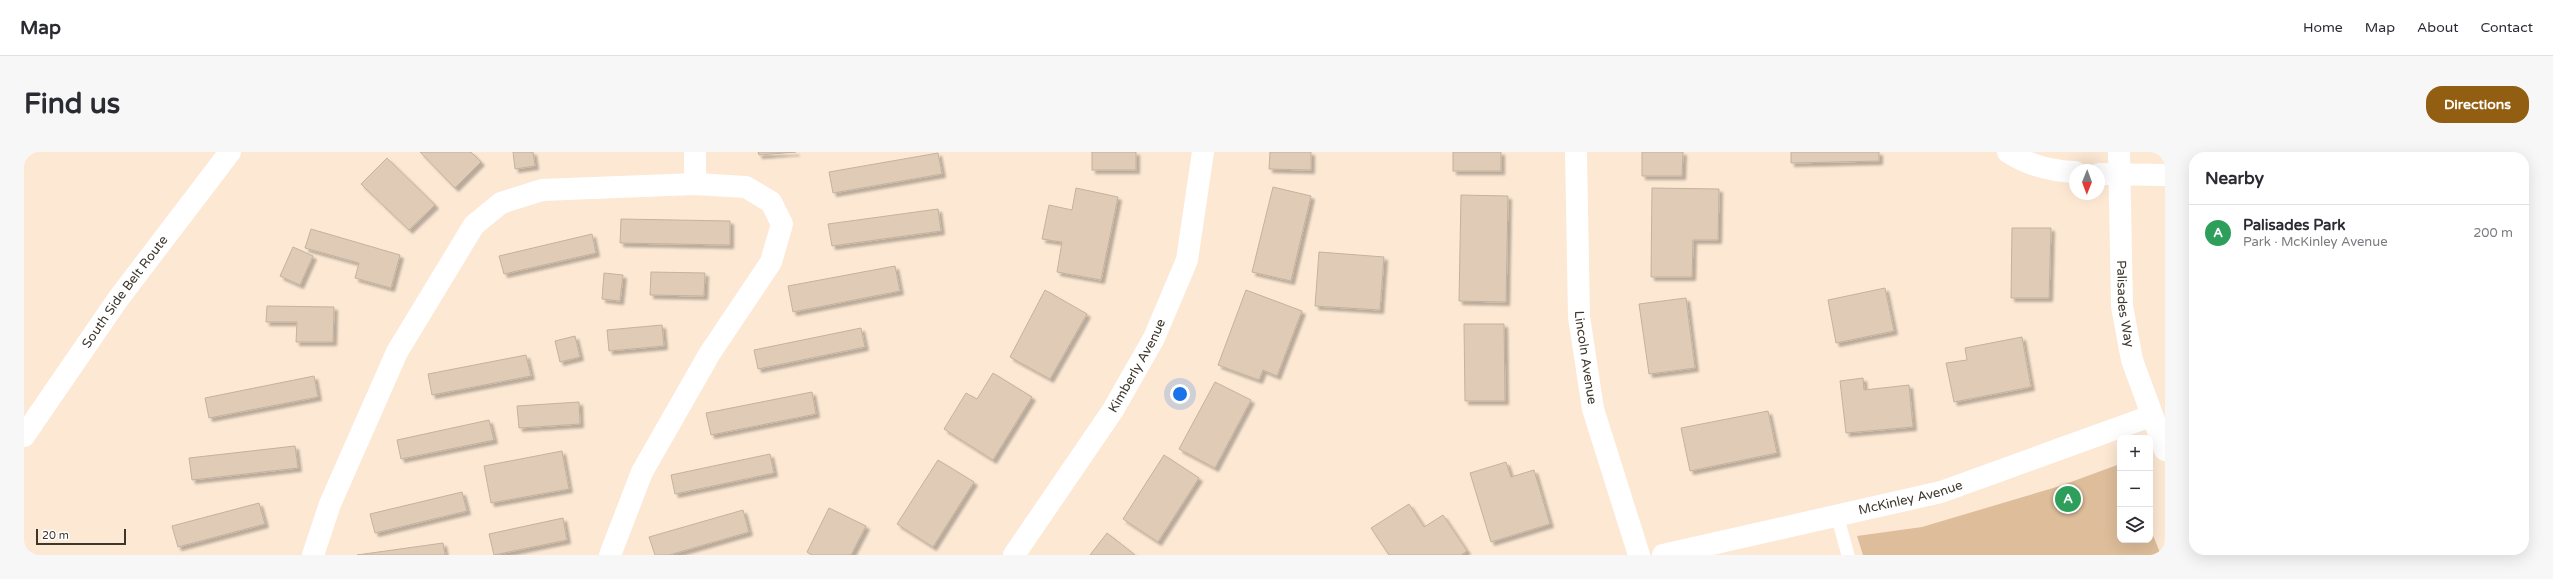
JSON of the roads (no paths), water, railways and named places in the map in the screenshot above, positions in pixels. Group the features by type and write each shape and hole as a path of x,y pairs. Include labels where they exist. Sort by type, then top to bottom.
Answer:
{"street":[{"name":"South Side Belt Route","path":"24,436 118,299 230,152"},
{"path":"695,152 695,184"},
{"name":"Kimberly Avenue","path":"1014,555 1113,410 1154,338 1187,260 1203,152"},
{"name":"Lincoln Avenue","path":"1576,152 1579,317 1594,409 1639,555"},
{"path":"2008,152 2018,158 2054,171 2069,172"},
{"name":"Palisades Way","path":"2120,152 2109,175 2122,306 2132,360 2151,416 2165,450"},
{"path":"2109,175 2165,175"},
{"path":"313,555 330,504 397,352 474,225 501,203 542,190 695,184 746,187 771,202 782,224 771,262 710,353 642,472 610,555"},
{"name":"McKinley Avenue","path":"1663,555 1941,492 2151,416"}],"lane":[{"path":"1837,516 1848,555"}],"place":[{"name":"Palisades Park","path":"2068,499"}]}
